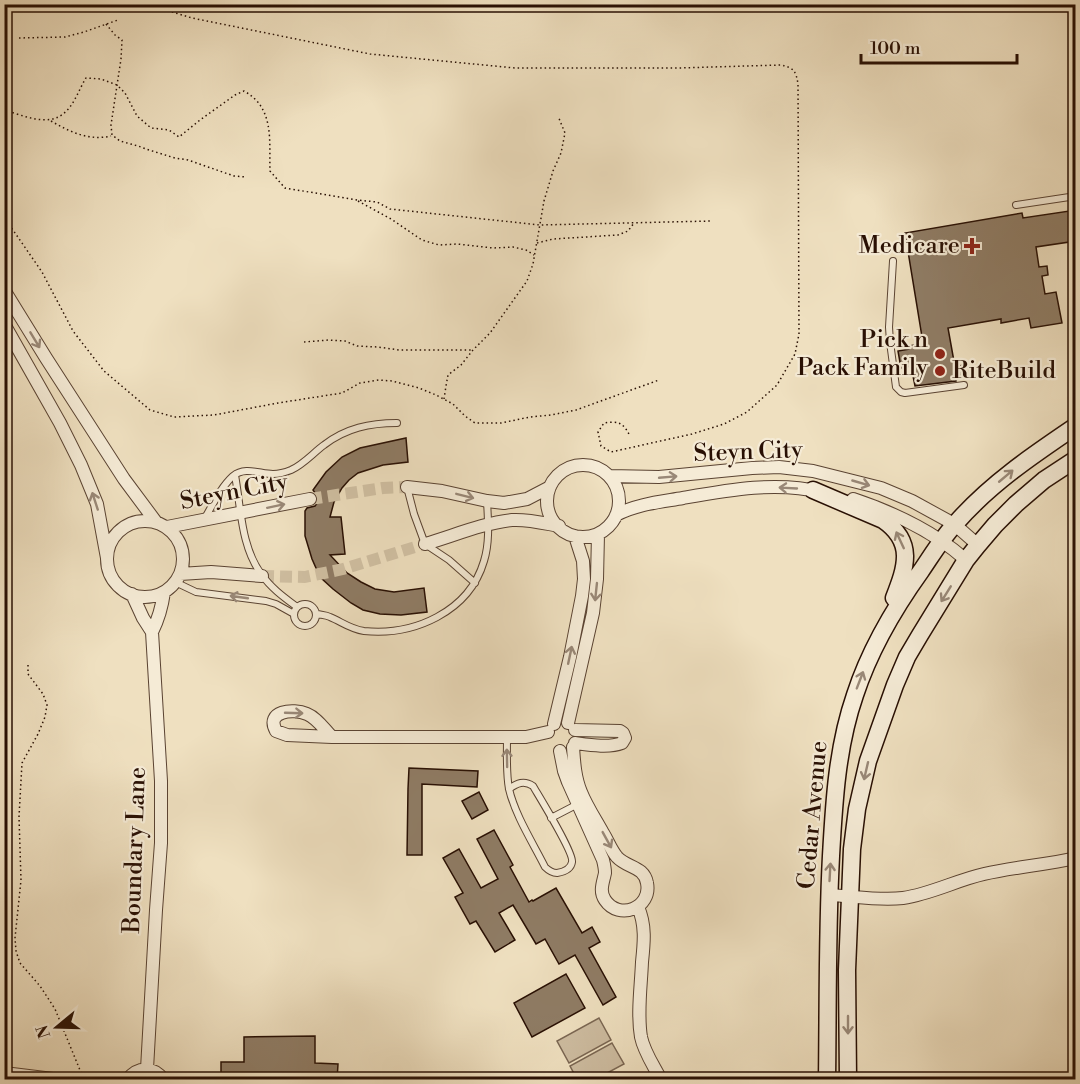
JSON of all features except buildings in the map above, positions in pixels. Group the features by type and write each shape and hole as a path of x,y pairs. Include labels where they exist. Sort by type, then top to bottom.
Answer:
{"main road":[{"name":"Cedar Avenue","path":"827,1080 829,895 834,799 838,763 855,695 879,635 897,604 954,524 1016,468 1076,426"},
{"name":"Cedar Avenue","path":"848,1080 847,970 852,849 868,761 895,685 907,657 966,560 994,525 1044,480 1076,459"},
{"path":"813,490 883,520 898,533 905,556 903,575 879,635"}],"street":[{"path":"4,290 124,479 161,525 176,537 182,549 183,562 177,578 164,592 148,597 132,594 122,589 114,580 109,570 97,504 81,465 4,324"},
{"path":"576,465 600,468 615,484 619,494 616,515 598,534 575,536 566,532 553,520 548,504 550,487 565,469 576,465"},
{"name":"Steyn City","path":"609,476 659,477 752,468 813,471 881,488 912,501 954,524 978,545"},
{"path":"407,487 504,503 527,499 550,487"},
{"name":"Steyn City","path":"616,515 634,507 712,493 786,487 813,490 880,508 923,529 966,560"},
{"name":"Steyn City","path":"161,525 241,513 310,499"},
{"path":"425,544 512,520 528,520 559,526"},
{"path":"107,558 114,536 123,528 133,522 145,521 161,525"},
{"path":"560,751 564,771 603,860 605,874 602,888 606,902 617,910 624,911 642,903 648,892 646,878 637,868 619,859 585,800 576,776 574,745 577,734 572,727 593,614 597,579 598,534"},
{"path":"332,736 526,737 550,733 559,722 572,727 622,732 625,738 622,743 574,745 565,751 553,748 550,733 584,579 583,561 575,536"},
{"path":"177,578 211,572 262,576"},
{"name":"Boundary Lane","path":"152,632 162,607 164,592"},
{"name":"Boundary Lane","path":"132,594 152,632 161,781 161,843 147,1069"},
{"path":"829,895 881,899 904,898 986,873 1076,858"},
{"path":"642,903 649,918 645,1009 641,1019 642,1041 661,1080"},
{"path":"126,1080 139,1070 147,1069 153,1070 164,1080"},
{"path":"4,1073 61,1080"}],"lane":[{"path":"1016,205 1076,196"},
{"path":"893,261 889,334 896,387 905,393 964,385"},
{"path":"205,519 235,475 248,471 275,474 292,469 303,464 329,441 346,431 376,423 397,423"},
{"path":"235,475 245,539 251,557 262,576 296,611"},
{"path":"407,487 425,544 449,560 475,583"},
{"path":"316,614 328,616 348,627 362,631 385,632 421,625 439,618 453,607 475,583 486,551 487,501"},
{"path":"177,578 196,592 266,601 296,611"},
{"path":"308,604 314,608 315,621 306,626 299,624 296,622 296,611 300,605 308,604"},
{"path":"507,737 509,789 517,811 545,867 549,871 558,873 567,869 572,861 568,849 533,786 529,783 520,783 509,789"},
{"path":"551,818 578,804"}],"path":[{"path":"146,4 192,18 370,54 515,68 678,68 781,65 790,67 796,73 798,84 799,334 795,354 777,385 747,412 724,424 693,434 611,452 601,446 598,432 604,423 615,421 626,427 630,436"},
{"path":"19,38 65,37 118,20"},
{"path":"106,24 122,40 111,125 112,135 120,141 174,158 188,160 234,176 246,177"},
{"path":"50,120 64,114 86,78 101,79 117,84 125,93 137,116 151,128 169,130 179,137 235,95 244,91 261,106 268,121 270,171 285,188 377,202 390,209 540,225 711,220"},
{"path":"4,110 50,120 70,132 86,137 103,138 112,135"},
{"path":"444,400 448,375 461,365 472,350 490,333 527,281 537,243 544,201 561,153 565,133 558,116"},
{"path":"357,200 392,219 422,240 439,245 513,247 526,250 534,256"},
{"path":"4,217 42,272 73,331 104,371 150,410 174,417 214,415 342,393 360,383 379,380 419,388 453,404 475,423 501,423 576,410 659,380"},
{"path":"537,243 553,239 618,235 628,231 634,223"},
{"path":"304,342 345,341 357,346 399,350 472,350"},
{"path":"28,665 28,674 43,694 47,705 42,725 22,763 18,817 21,879 15,938 16,951 20,963 40,986 55,1009 84,1080"}],"shaded area":[{"path":"599,1018 611,1040 569,1063 557,1041"},
{"path":"612,1043 624,1064 596,1079 577,1079 570,1066"}],"tunnel":[{"path":"310,499 383,488 407,487"},
{"path":"262,576 305,577 343,569 425,544"}],"place":[{"name":"Medicare","path":"972,246"},
{"name":"Pick n Pack Family","path":"940,354"},
{"name":"RiteBuild","path":"940,371"}]}
